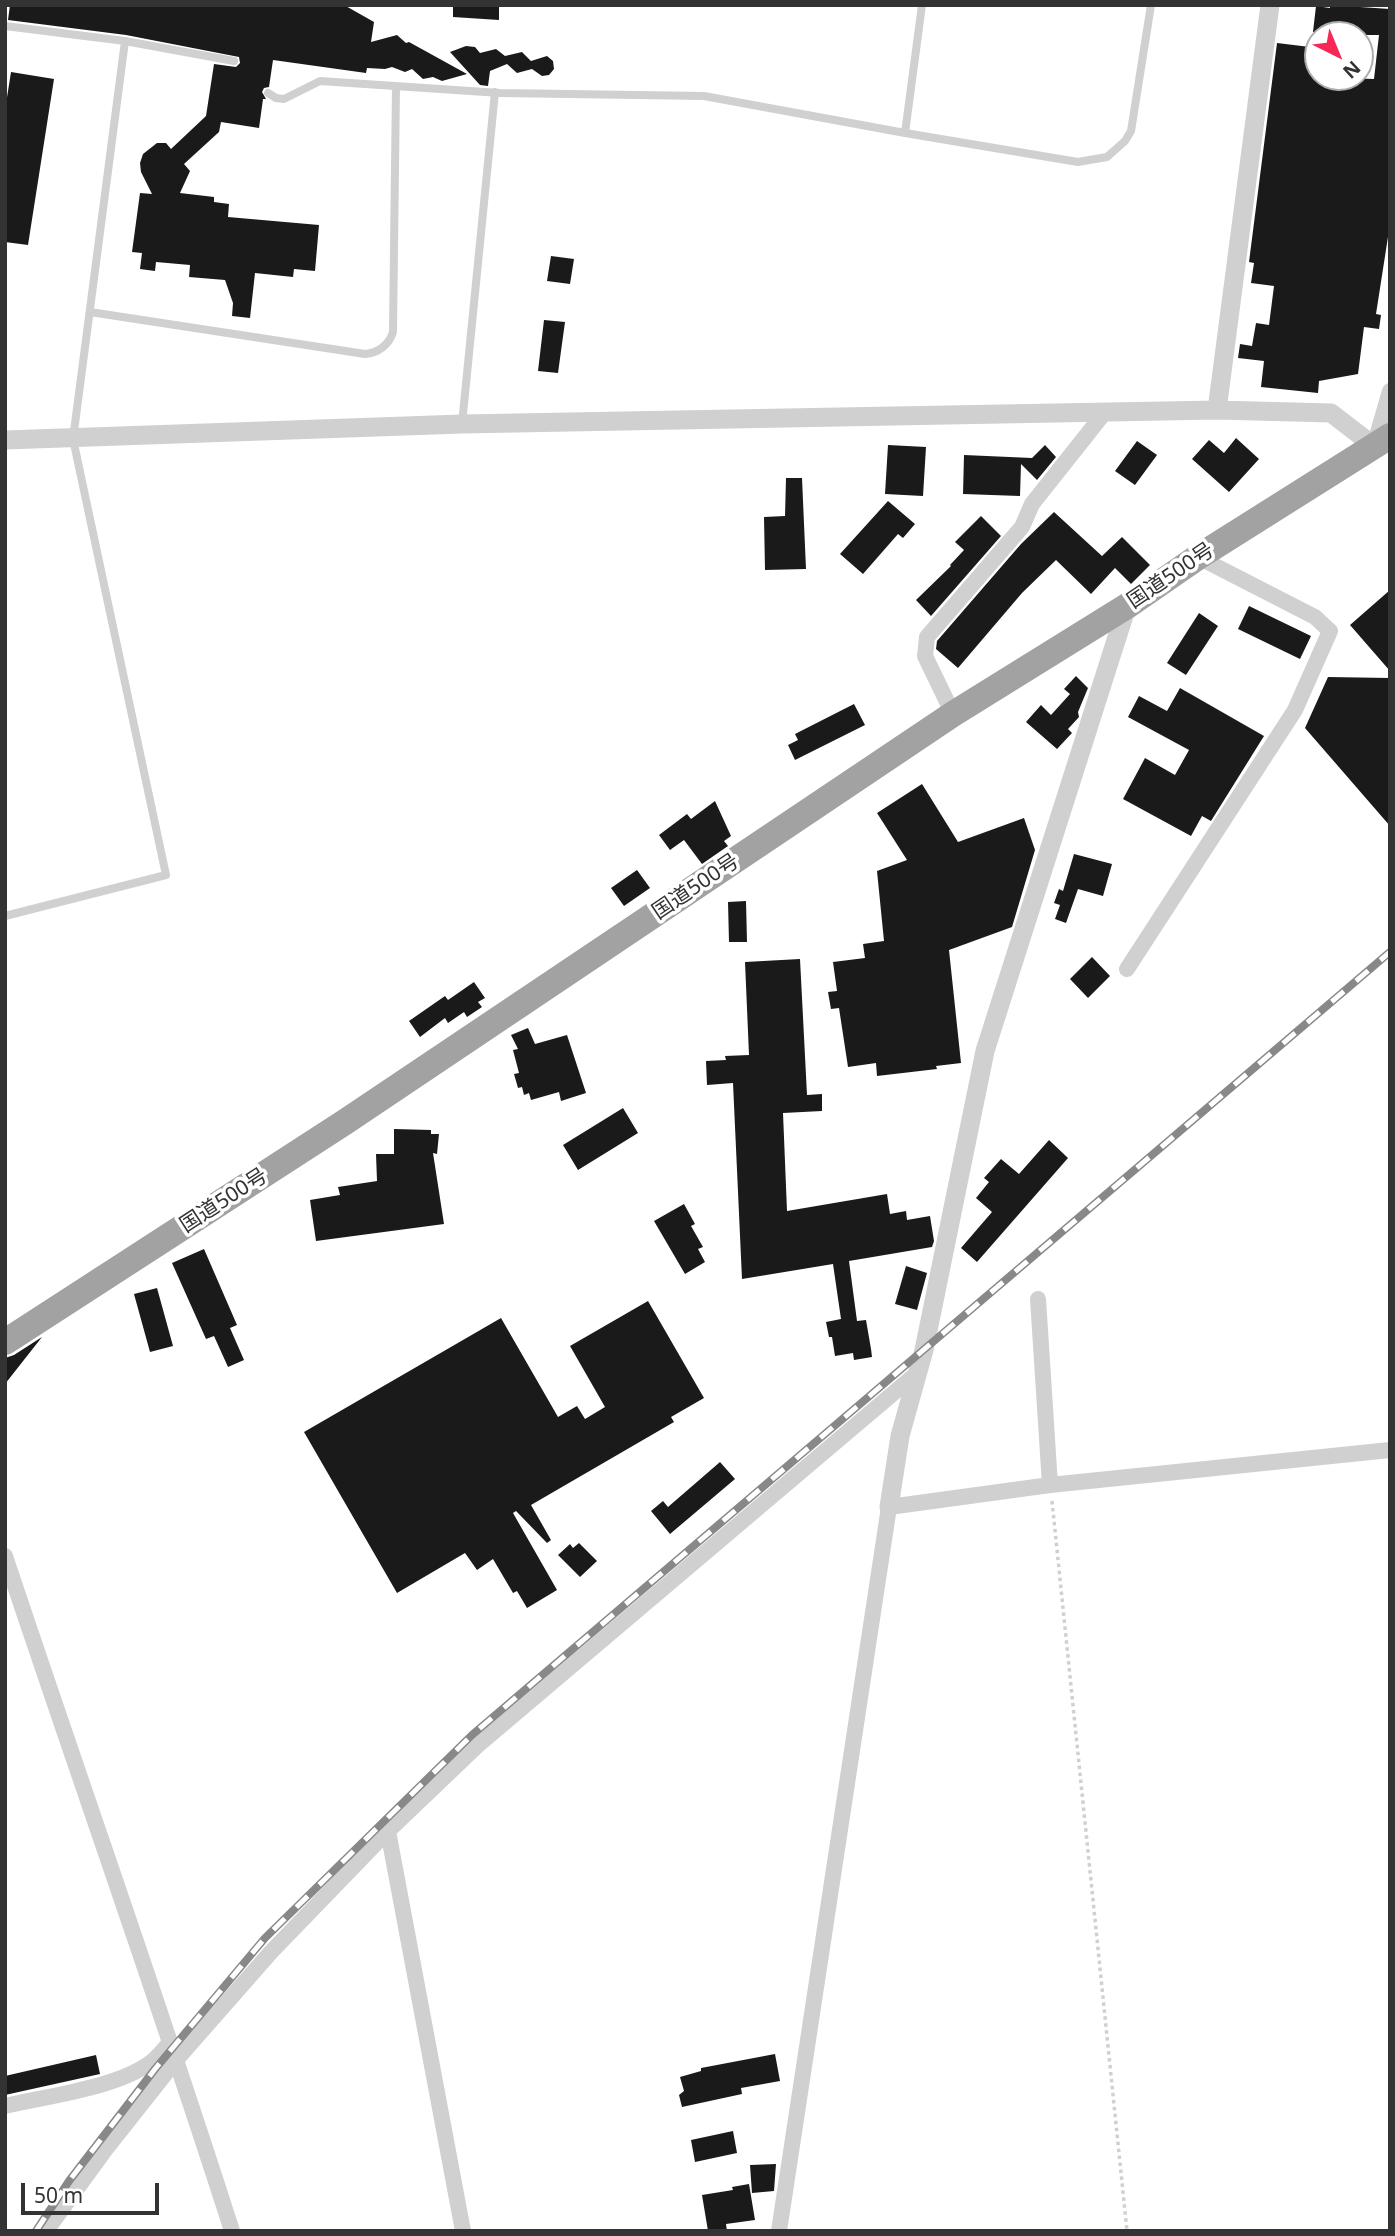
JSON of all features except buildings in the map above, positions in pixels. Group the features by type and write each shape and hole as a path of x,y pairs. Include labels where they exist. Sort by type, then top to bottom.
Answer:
{"highway":[{"name":"国道500号","path":"5,1342 345,1122 953,714 1382,441"}],"street":[{"path":"1217,410 1270,5"},
{"path":"5,440 462,424 1217,410 1332,413 1382,441 1390,391"},
{"path":"953,714 926,656 927,637 1022,527 1032,504 1105,412"},
{"path":"1127,969 1296,710 1330,631 1315,617 1198,557"},
{"path":"779,2231 900,1436 924,1350 985,1051 1126,606"},
{"path":"1038,1299 1050,1485"},
{"path":"46,2231 105,2150 177,2059 271,1952 388,1831 477,1746 916,1374"},
{"path":"889,1507 1050,1485 1390,1450"},
{"path":"5,1556 177,2059 232,2231"},
{"path":"388,1831 463,2231"},
{"path":"5,2106 105,2083 131,2074 155,2059 170,2042"}],"lane":[{"path":"905,133 922,5"},
{"path":"268,93 284,99 320,81 495,92 704,96 1078,162 1107,157 1125,141 1130,131 1151,5"},
{"path":"5,26 125,41 234,61"},
{"path":"5,916 166,875 73,439 125,41"},
{"path":"90,312 365,354 381,349 393,332 396,86"},
{"path":"462,424 495,92"}],"path":[{"path":"1050,1485 1128,2231"}],"railway":[{"path":"36,2231 69,2181 155,2069 265,1938 472,1735 1390,952"}]}
